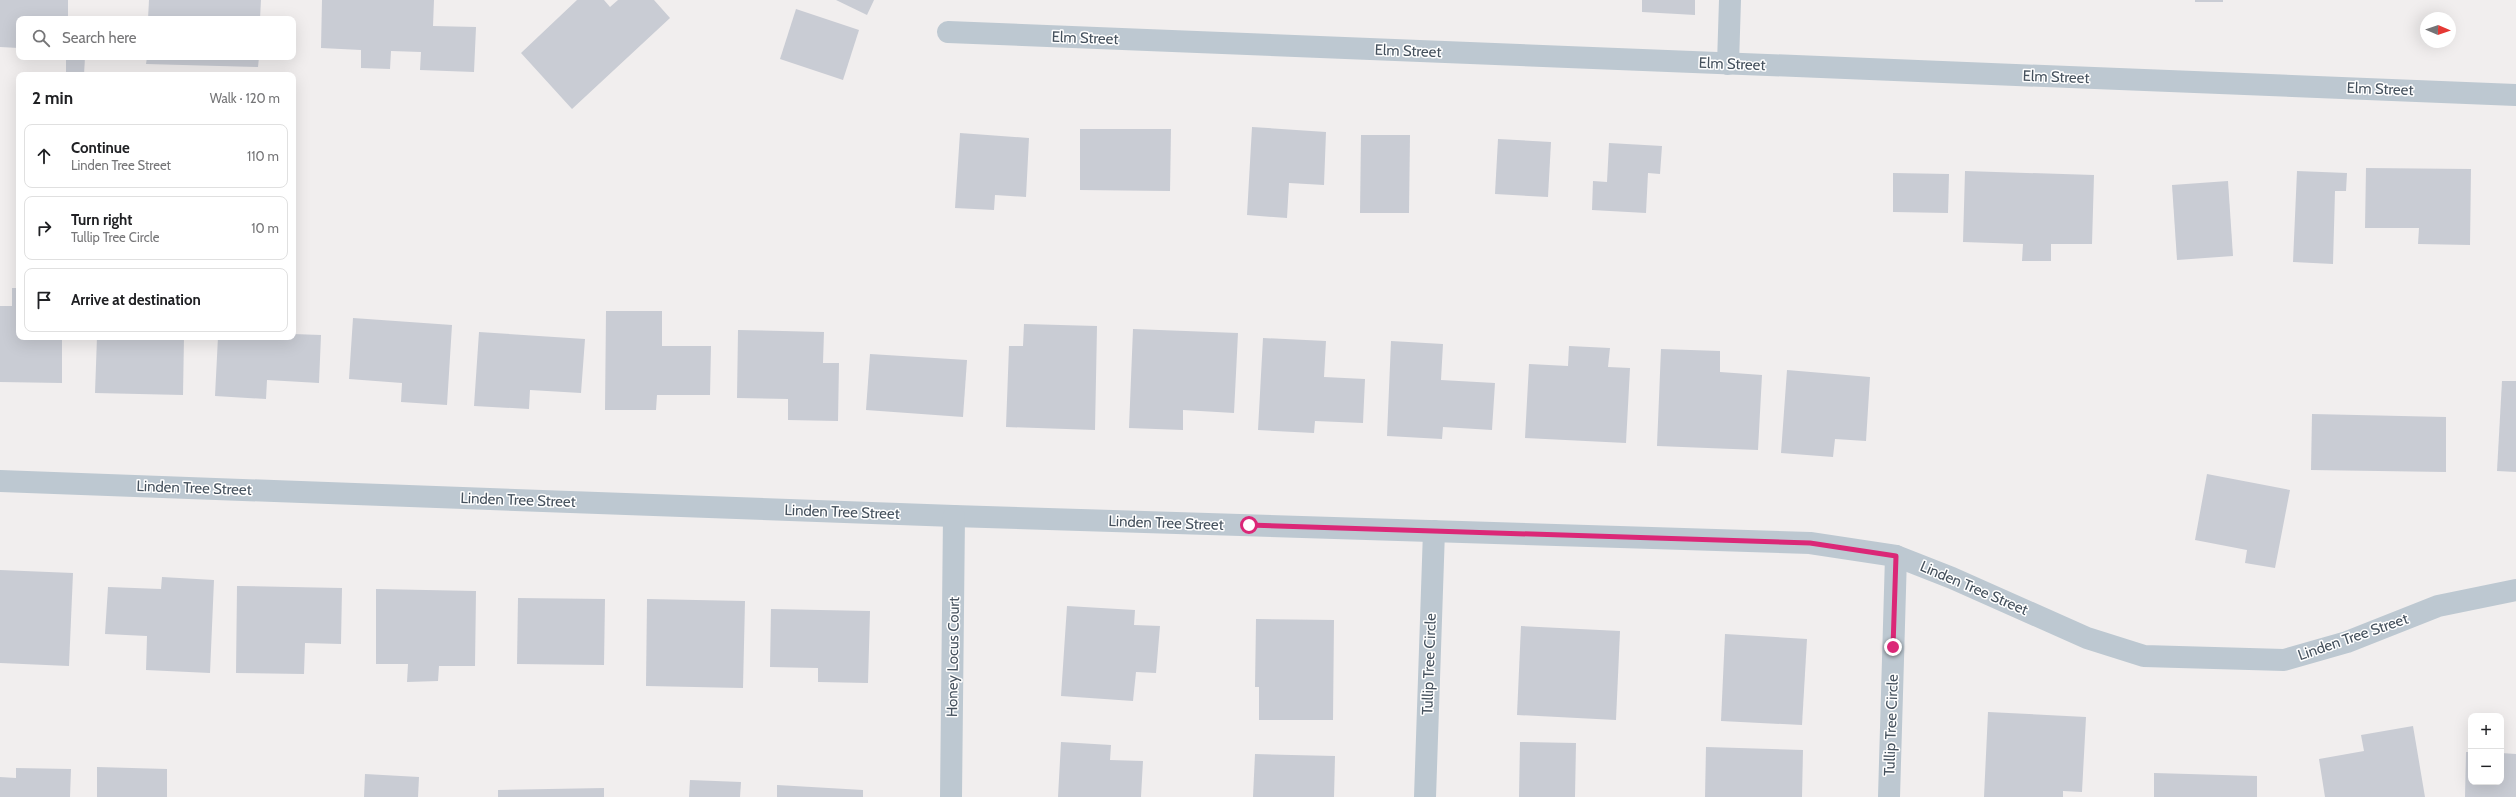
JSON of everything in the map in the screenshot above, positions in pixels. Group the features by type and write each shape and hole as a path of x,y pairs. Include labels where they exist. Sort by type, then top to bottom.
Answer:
{"street":[{"path":"1728,64 1730,0"},
{"name":"Elm Street","path":"948,32 2516,95"},
{"name":"Linden Tree Street","path":"0,481 954,516 1810,543 1896,556 1952,578 2087,638 2144,656 2183,658 2284,660 2347,642 2438,606 2516,590"},
{"name":"Honey Locus Court","path":"951,797 954,516"},
{"name":"Tullip Tree Circle","path":"1425,797 1434,531"},
{"name":"Tullip Tree Circle","path":"1889,797 1896,556"}],"building":[{"path":"0,0 68,0 68,16 16,16 16,48 0,47"},
{"path":"149,0 261,0 260,16 148,16"},
{"path":"322,0 434,0 433,26 476,27 474,72 420,70 421,52 391,51 390,69 361,68 361,50 321,48"},
{"path":"577,0 604,0 610,7 618,0 654,0 670,18 572,109 521,53"},
{"path":"836,0 874,0 867,15"},
{"path":"1642,0 1695,0 1695,15 1642,12"},
{"path":"2195,0 2223,0 2223,2 2195,2"},
{"path":"796,9 859,30 843,80 780,59"},
{"path":"66,60 85,60 84,72 66,72"},
{"path":"147,60 259,60 258,67 146,64"},
{"path":"1252,127 1326,132 1324,185 1289,183 1287,218 1247,215"},
{"path":"1080,129 1171,129 1170,191 1080,190"},
{"path":"960,133 1029,138 1026,197 995,195 994,210 955,208"},
{"path":"1361,135 1410,135 1409,213 1360,213"},
{"path":"1498,139 1551,142 1548,197 1495,194"},
{"path":"1609,143 1662,146 1660,174 1648,173 1646,213 1592,210 1593,181 1607,182"},
{"path":"2366,168 2471,169 2470,245 2418,244 2419,228 2365,228"},
{"path":"1965,171 2094,175 2092,244 2051,244 2051,261 2022,261 2023,244 1963,242"},
{"path":"2297,171 2347,173 2346,191 2335,191 2333,264 2293,262"},
{"path":"1893,173 1949,174 1948,213 1893,212"},
{"path":"2228,181 2233,256 2177,260 2172,185"},
{"path":"12,288 16,288 16,340 62,340 62,383 0,382 0,306 12,306"},
{"path":"606,311 662,311 662,346 711,346 710,395 657,395 656,410 605,410"},
{"path":"353,318 452,325 447,405 401,402 402,383 349,379"},
{"path":"1024,324 1097,326 1095,430 1006,427 1009,346 1023,346"},
{"path":"1133,329 1238,333 1234,413 1183,410 1183,430 1129,428"},
{"path":"738,330 824,332 823,363 839,363 838,421 788,420 788,399 737,398"},
{"path":"479,332 585,339 581,393 530,390 529,409 474,406"},
{"path":"296,334 321,335 319,383 267,380 266,399 215,396 218,340 296,340"},
{"path":"1263,338 1326,341 1324,377 1365,379 1363,423 1315,421 1314,433 1258,430"},
{"path":"97,340 184,340 183,395 95,393"},
{"path":"1391,341 1443,344 1441,380 1495,383 1492,430 1443,427 1442,439 1387,436"},
{"path":"1569,346 1610,348 1608,367 1630,368 1626,443 1525,438 1529,364 1568,366"},
{"path":"1661,349 1720,351 1720,372 1762,375 1758,450 1657,446"},
{"path":"870,354 967,360 963,417 866,410"},
{"path":"1787,370 1870,377 1866,441 1835,439 1833,457 1781,453"},
{"path":"2502,381 2516,381 2516,472 2497,471"},
{"path":"2312,414 2446,417 2446,472 2311,470"},
{"path":"2207,474 2290,490 2275,568 2245,563 2247,550 2195,540"},
{"path":"0,570 73,573 69,666 0,663"},
{"path":"162,577 214,580 210,673 146,670 147,636 105,634 108,587 161,589"},
{"path":"237,586 342,588 341,644 305,643 304,674 236,673"},
{"path":"376,589 476,591 475,666 439,666 438,681 407,682 408,664 376,664"},
{"path":"518,598 605,599 604,665 517,664"},
{"path":"647,599 745,601 743,688 646,686"},
{"path":"1067,606 1135,610 1134,625 1160,626 1156,673 1136,672 1133,701 1061,696"},
{"path":"771,609 870,611 868,683 818,682 818,668 770,667"},
{"path":"1256,619 1334,620 1333,720 1259,720 1259,687 1255,687"},
{"path":"1521,626 1620,631 1616,720 1517,715"},
{"path":"1725,634 1807,639 1802,725 1721,721"},
{"path":"1988,712 2086,717 2082,792 2063,791 2063,797 1984,797"},
{"path":"2413,726 2425,797 2325,797 2319,759 2364,751 2361,735"},
{"path":"1061,742 1111,745 1110,760 1143,761 1141,797 1058,797"},
{"path":"1520,742 1576,743 1575,797 1519,797"},
{"path":"1706,747 1803,750 1802,797 1705,797"},
{"path":"2466,752 2468,752 2468,785 2504,785 2504,753 2516,754 2516,797 2465,797"},
{"path":"1255,754 1335,756 1334,797 1253,797"},
{"path":"97,767 167,769 167,797 97,797"},
{"path":"16,768 71,769 70,797 0,797 0,777 16,778"},
{"path":"2154,773 2257,776 2257,797 2154,797"},
{"path":"365,774 419,777 418,797 364,797"},
{"path":"690,780 741,782 740,797 689,797"},
{"path":"777,785 863,790 863,797 777,797"},
{"path":"604,788 604,797 498,797 498,790"}],"route":[{"path":"1249,525 1810,543 1896,556 1893,647"}]}
